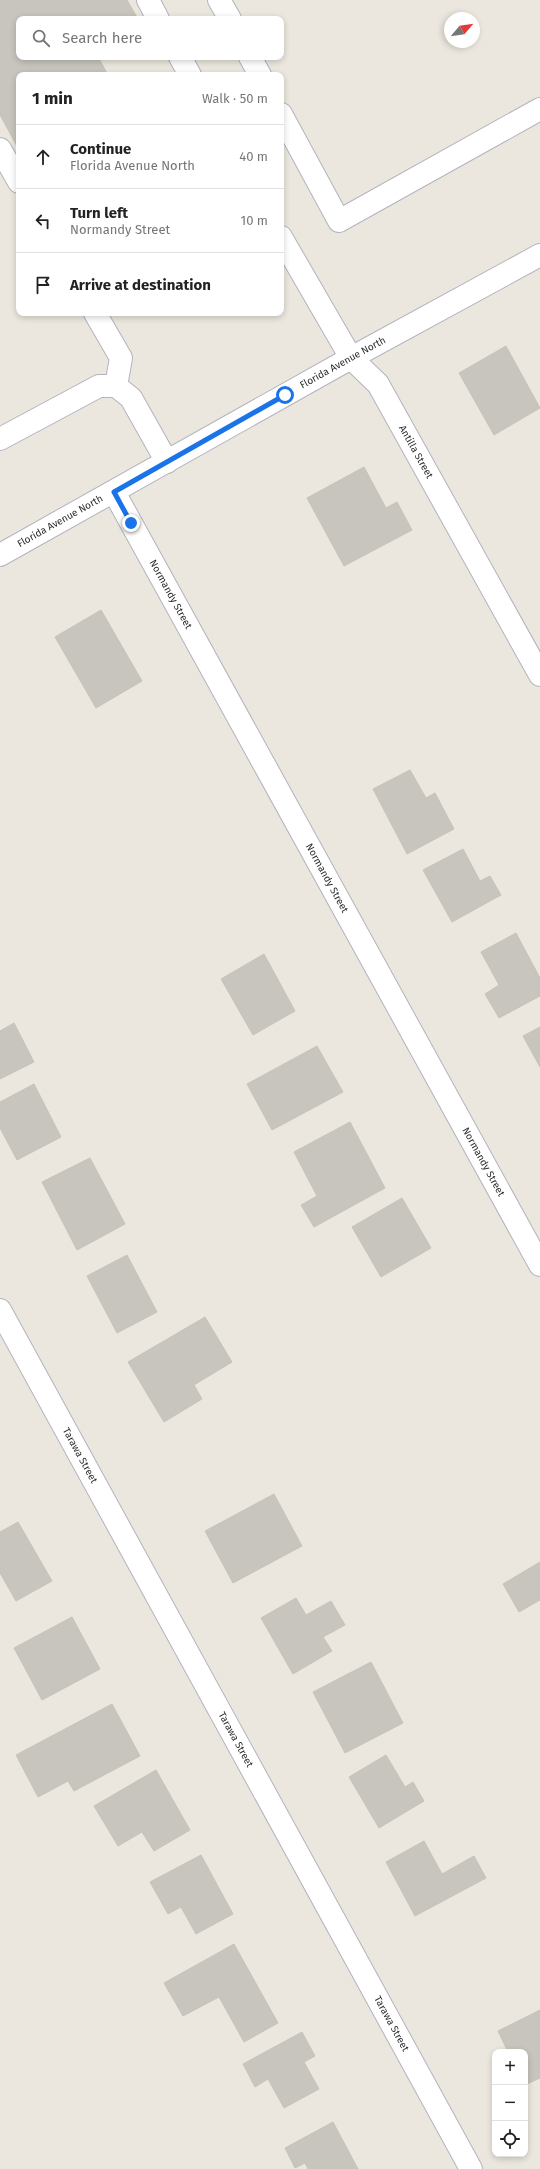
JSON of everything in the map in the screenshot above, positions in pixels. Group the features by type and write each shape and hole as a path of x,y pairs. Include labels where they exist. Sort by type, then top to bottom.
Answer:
{"street":[{"path":"148,0 156,16"},
{"path":"219,0 228,16"},
{"path":"182,60 188,72"},
{"path":"252,60 258,72"},
{"path":"284,120 339,221 540,109"},
{"path":"0,149 16,177"},
{"name":"Antilla Street","path":"284,242 351,358 378,384 540,675"},
{"name":"Florida Avenue North","path":"0,555 351,358 540,255"},
{"path":"97,316 121,358 116,386"},
{"path":"0,439 99,386 116,386 131,398 167,462"},
{"name":"Normandy Street","path":"114,492 540,1265"},
{"name":"Tarawa Street","path":"0,1310 471,2169"}],"building":[{"path":"0,0 127,0 136,16 16,16 16,60 100,60 106,72 16,72 16,144 0,115"},
{"path":"506,346 540,408 494,435 459,373"},
{"path":"364,467 386,508 397,502 412,530 344,566 307,498"},
{"path":"101,610 142,681 96,708 55,637"},
{"path":"410,770 426,798 435,793 454,829 407,854 373,789"},
{"path":"463,849 480,881 490,876 501,895 452,922 423,870"},
{"path":"516,933 540,978 540,996 499,1018 485,994 499,985 481,952"},
{"path":"264,954 295,1011 253,1035 221,979"},
{"path":"14,1023 34,1062 0,1079 0,1031"},
{"path":"540,1027 540,1067 523,1036"},
{"path":"317,1046 343,1092 272,1130 247,1084"},
{"path":"34,1084 61,1137 17,1160 0,1128 0,1102"},
{"path":"350,1122 385,1188 314,1227 301,1205 317,1196 294,1152"},
{"path":"90,1158 125,1224 77,1250 42,1182"},
{"path":"402,1198 431,1248 381,1277 352,1227"},
{"path":"127,1255 157,1312 117,1333 87,1276"},
{"path":"205,1317 232,1362 194,1385 202,1399 164,1422 128,1362"},
{"path":"274,1494 302,1546 233,1583 205,1531"},
{"path":"18,1522 52,1581 16,1601 0,1573 0,1532"},
{"path":"540,1562 540,1600 519,1612 503,1584"},
{"path":"296,1598 306,1615 331,1601 345,1625 323,1637 332,1651 293,1674 261,1618"},
{"path":"72,1617 100,1669 42,1700 14,1648"},
{"path":"371,1662 403,1723 345,1753 313,1692"},
{"path":"112,1704 140,1756 74,1791 68,1781 38,1797 16,1755"},
{"path":"386,1755 405,1787 413,1782 424,1801 379,1828 349,1777"},
{"path":"156,1770 190,1830 154,1851 142,1832 118,1846 94,1806"},
{"path":"424,1841 442,1874 474,1856 486,1878 415,1916 386,1862"},
{"path":"201,1855 233,1914 196,1934 181,1907 168,1914 150,1882"},
{"path":"234,1944 278,2023 244,2042 219,1997 183,2016 164,1983"},
{"path":"540,2010 540,2078 528,2084 528,2049 507,2049 498,2031"},
{"path":"302,2032 315,2056 304,2062 319,2089 284,2108 268,2079 255,2087 243,2064"},
{"path":"333,2122 358,2169 308,2169 305,2163 295,2168 285,2148"}],"route":[{"path":"131,523 114,492 285,395"}]}
